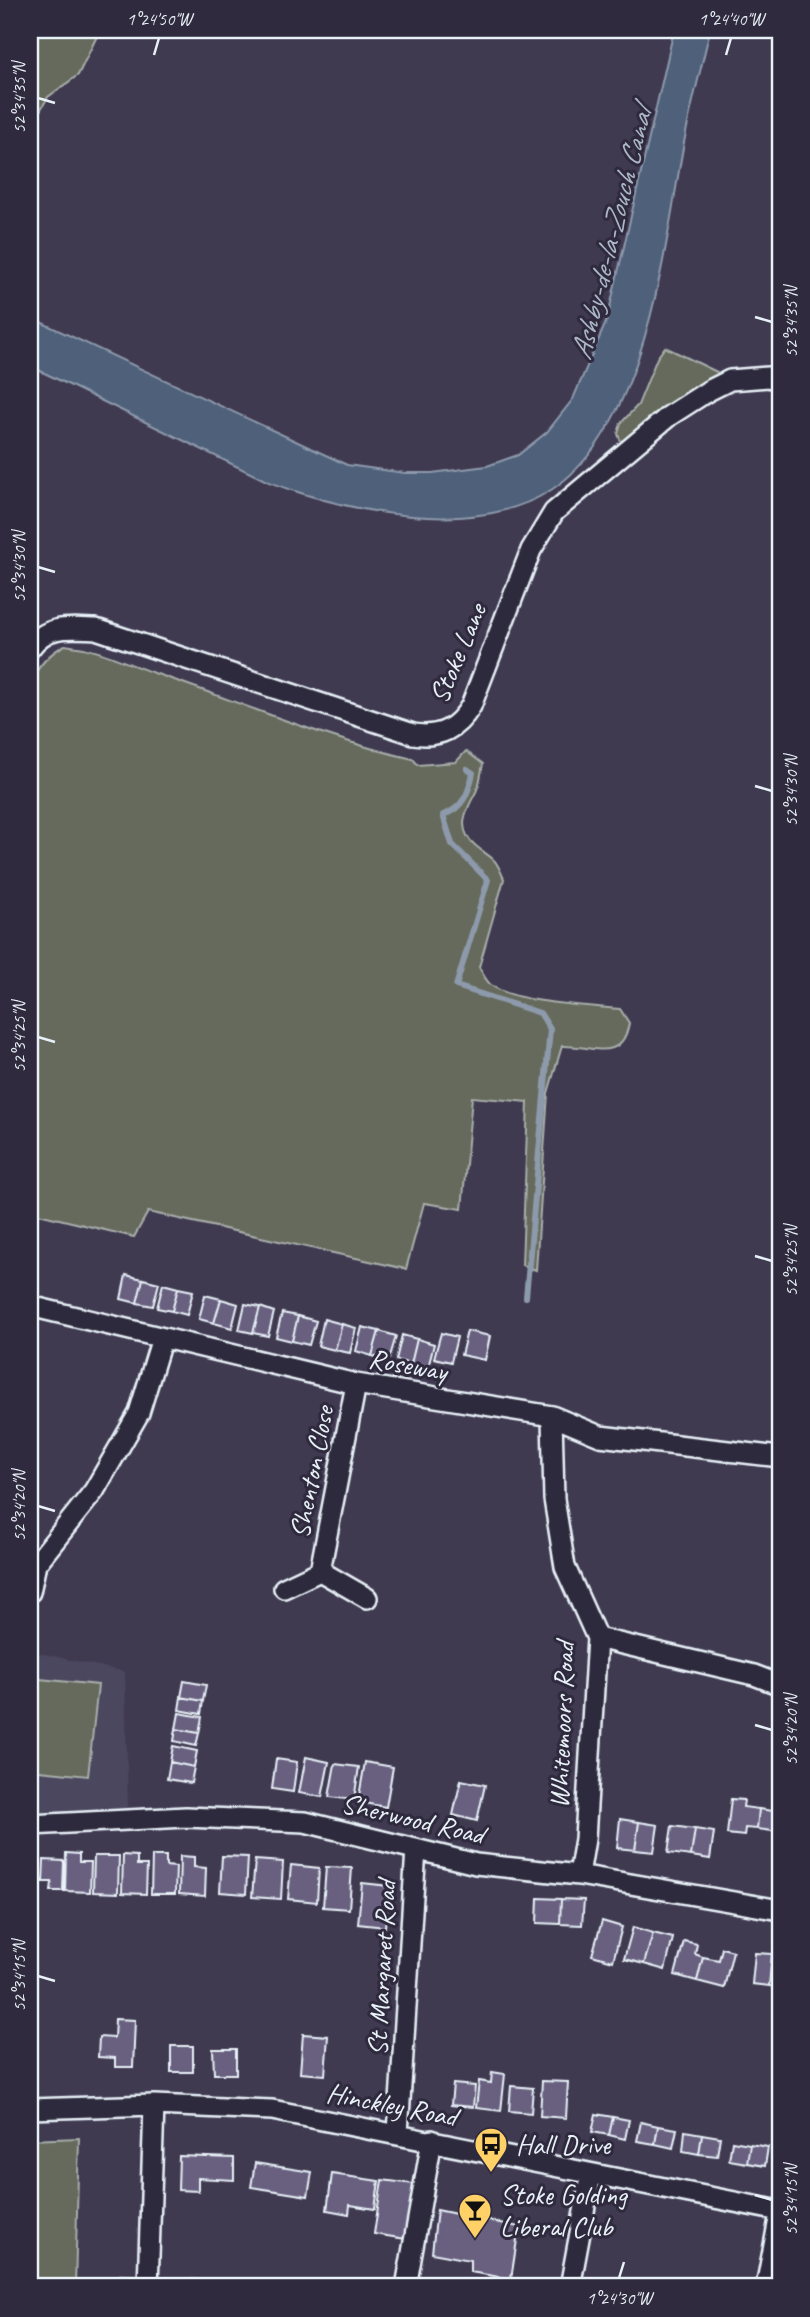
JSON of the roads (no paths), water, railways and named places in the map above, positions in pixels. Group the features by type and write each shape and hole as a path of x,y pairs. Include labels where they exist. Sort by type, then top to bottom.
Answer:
{"street":[{"name":"Stoke Lane","path":"30,648 45,631 61,627 96,629 413,734 429,736 444,732 460,724 471,706 531,550 554,512 649,432 708,391 740,379 768,377 780,380"},
{"name":"Roseway","path":"30,1306 356,1384 552,1416 600,1436 780,1457"},
{"path":"30,1592 36,1564 94,1491 139,1413 162,1338"},
{"name":"Shenton Close","path":"320,1571 356,1384"},
{"name":"Whitemoors Road","path":"552,1416 554,1499 565,1567 597,1638 585,1839 579,1875"},
{"path":"284,1588 320,1571 367,1598"},
{"path":"597,1638 754,1675 780,1685"},
{"name":"Sherwood Road","path":"30,1825 186,1816 305,1822 475,1864 579,1875 780,1910"},
{"name":"St Margaret Road","path":"398,2133 416,1849"},
{"path":"148,2287 154,2105"},
{"name":"Hinckley Road","path":"30,2109 154,2105 272,2110 398,2133 780,2213"},
{"path":"406,2287 432,2140"},
{"path":"570,2287 590,2174"},
{"path":"766,2287 780,2213"}],"water":[{"path":"674,30 710,30 689,119 668,236 646,334 630,382 609,425 583,462 551,490 520,505 486,514 449,517 411,516 336,503 269,482 30,366 30,317 347,465 405,473 432,473 487,466 518,455 547,432 573,399 607,320"}],"waterway":[{"path":"467,769 473,773 464,799 456,809 443,815 452,844 488,880 456,986 540,1013 550,1029 526,1297"}],"place":[{"name":"Hall Drive","path":"491,2174"},
{"name":"Stoke Golding Liberal Club","path":"475,2240"}],"water label":[{"name":"Ashby-de-la-Zouch Canal","path":"611,234"}]}
